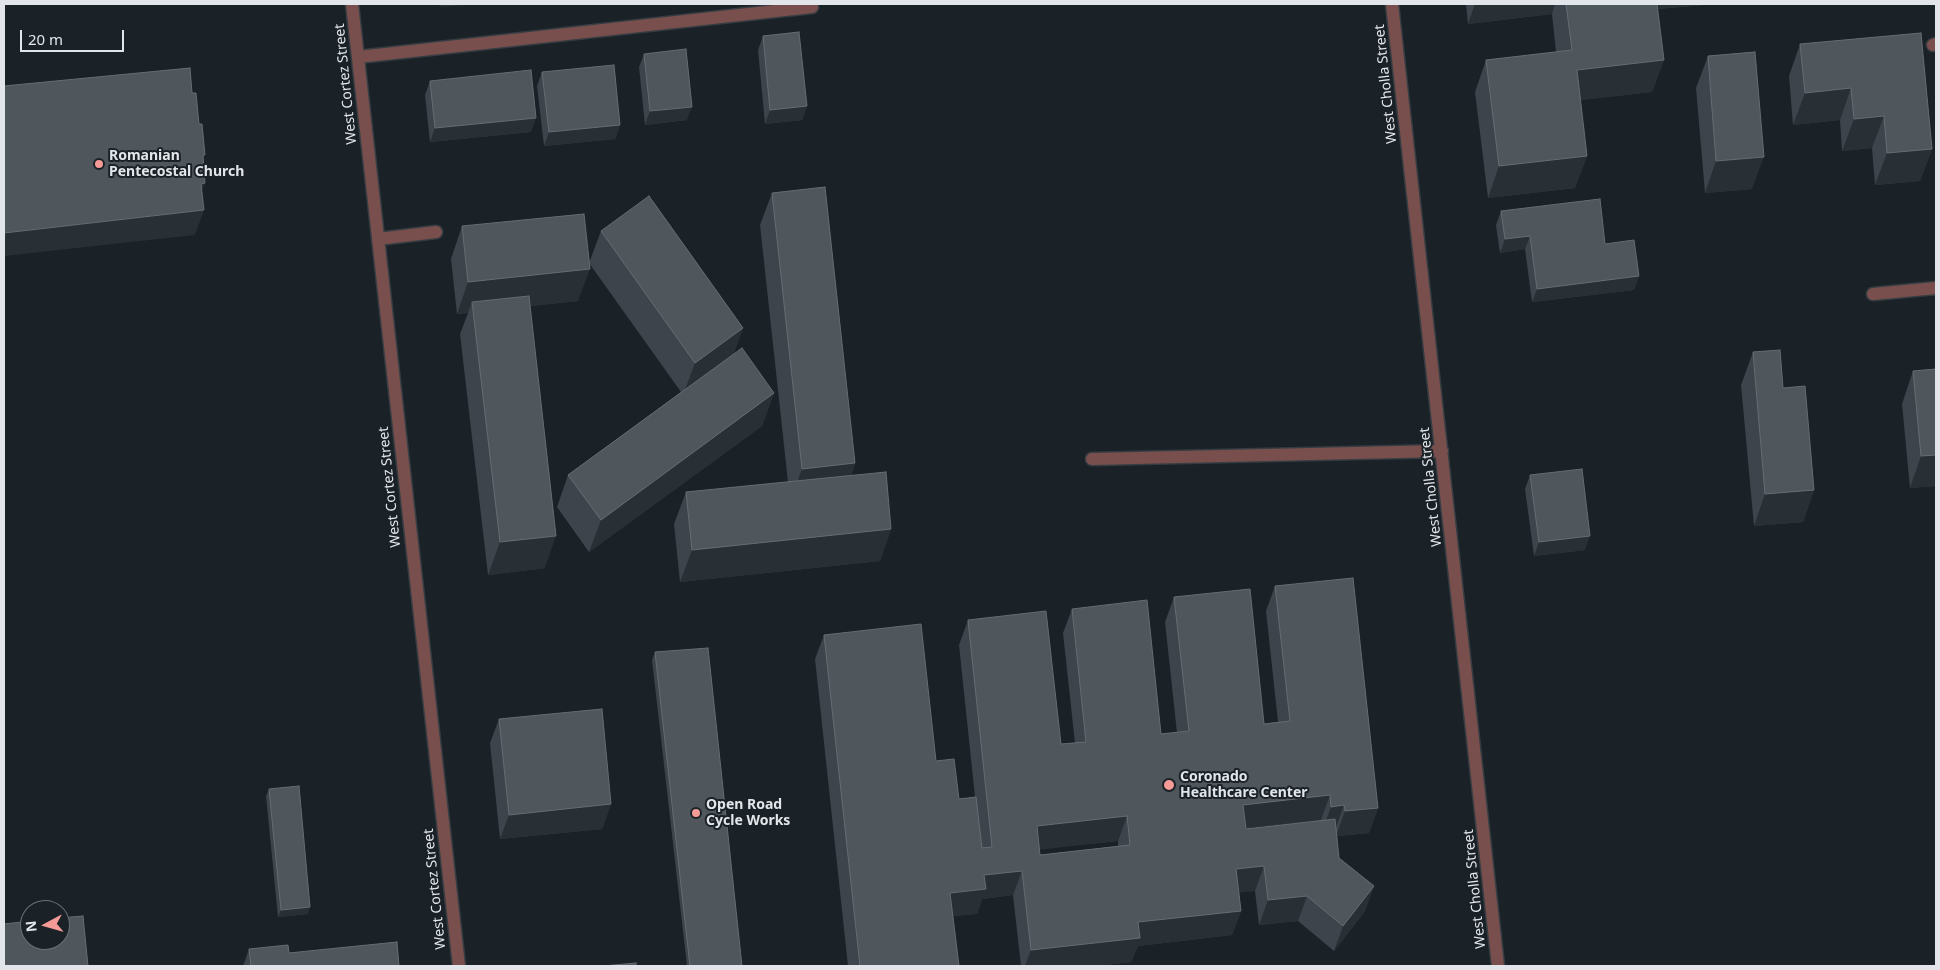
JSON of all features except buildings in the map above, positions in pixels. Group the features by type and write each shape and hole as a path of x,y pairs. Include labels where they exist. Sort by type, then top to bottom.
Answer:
{"street":[{"name":"West Cortez Street","path":"352,4 459,966"},
{"name":"West Cholla Street","path":"1392,4 1498,966"},
{"path":"358,57 812,6"},
{"path":"378,239 436,232"},
{"path":"1873,294 1936,288"},
{"path":"1092,459 1442,450"}],"place":[{"name":"Romanian Pentecostal Church","path":"99,164"},
{"name":"Coronado Healthcare Center","path":"1169,785"},
{"name":"Open Road Cycle Works","path":"696,813"}]}
